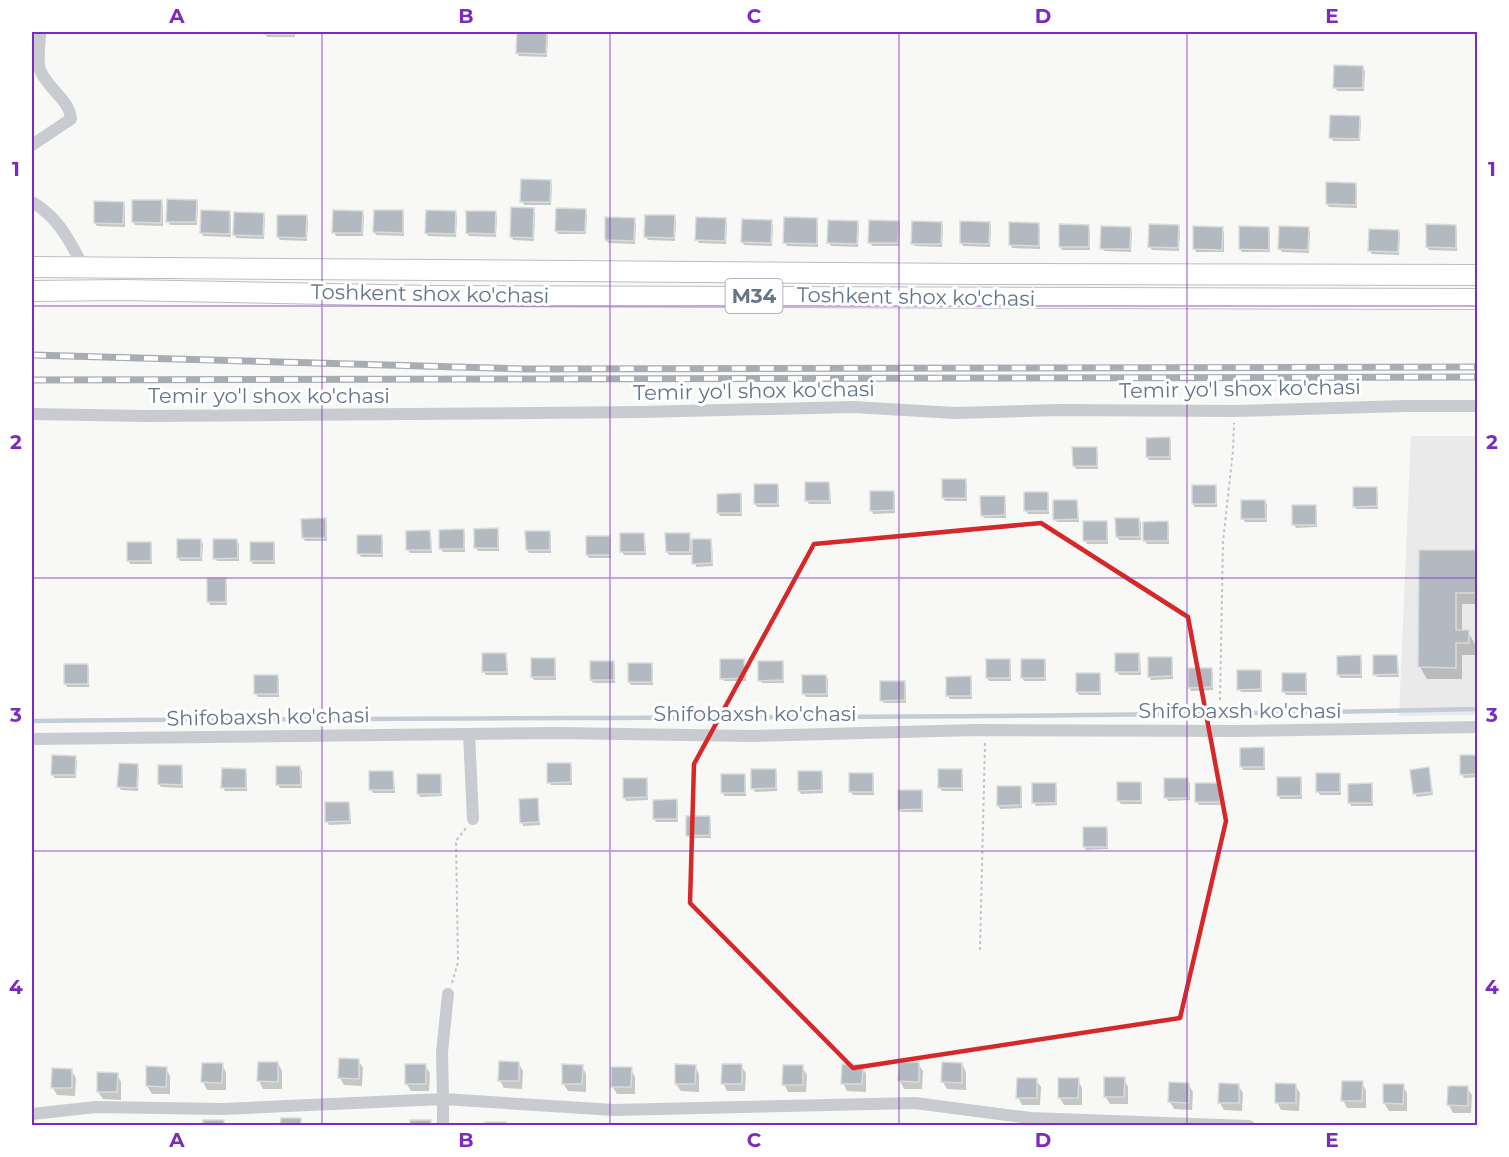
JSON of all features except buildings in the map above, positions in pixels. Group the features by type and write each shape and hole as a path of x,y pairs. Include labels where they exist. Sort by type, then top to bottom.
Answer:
{"highway":[{"name":"Toshkent shox ko'chasi","path":"32,267 953,274 1478,275"},
{"name":"Toshkent shox ko'chasi","path":"32,291 123,290 431,296 1478,299"}],"street":[{"path":"32,145 71,119 70,111 39,68 40,32"},
{"path":"32,202 50,214 60,225 83,266"},
{"name":"Temir yo'l shox ko'chasi","path":"32,414 146,416 549,413 853,406 955,413 1478,406"},
{"name":"Shifobaxsh ko'chasi","path":"32,739 469,734 751,736 986,730 1237,731 1478,727"},
{"path":"469,734 472,819"},
{"path":"443,1125 442,1052 448,994"},
{"path":"32,1114 96,1107 223,1109 443,1099 614,1110 915,1103 1030,1118 1249,1125"}],"path":[{"path":"1220,700 1223,542 1233,450 1234,411"},
{"path":"980,950 986,730"},
{"path":"448,994 458,962 456,841 472,819"}],"highlighted area":[{"path":"1041,523 1188,617 1226,821 1180,1018 853,1068 690,903 694,764 814,544"}],"shaded area":[{"path":"1411,436 1477,436 1477,715 1399,716"}],"waterway":[{"path":"32,721 1116,715 1478,709"}],"railway":[{"path":"32,355 526,369 1478,367"},
{"path":"32,380 1478,377"}]}
